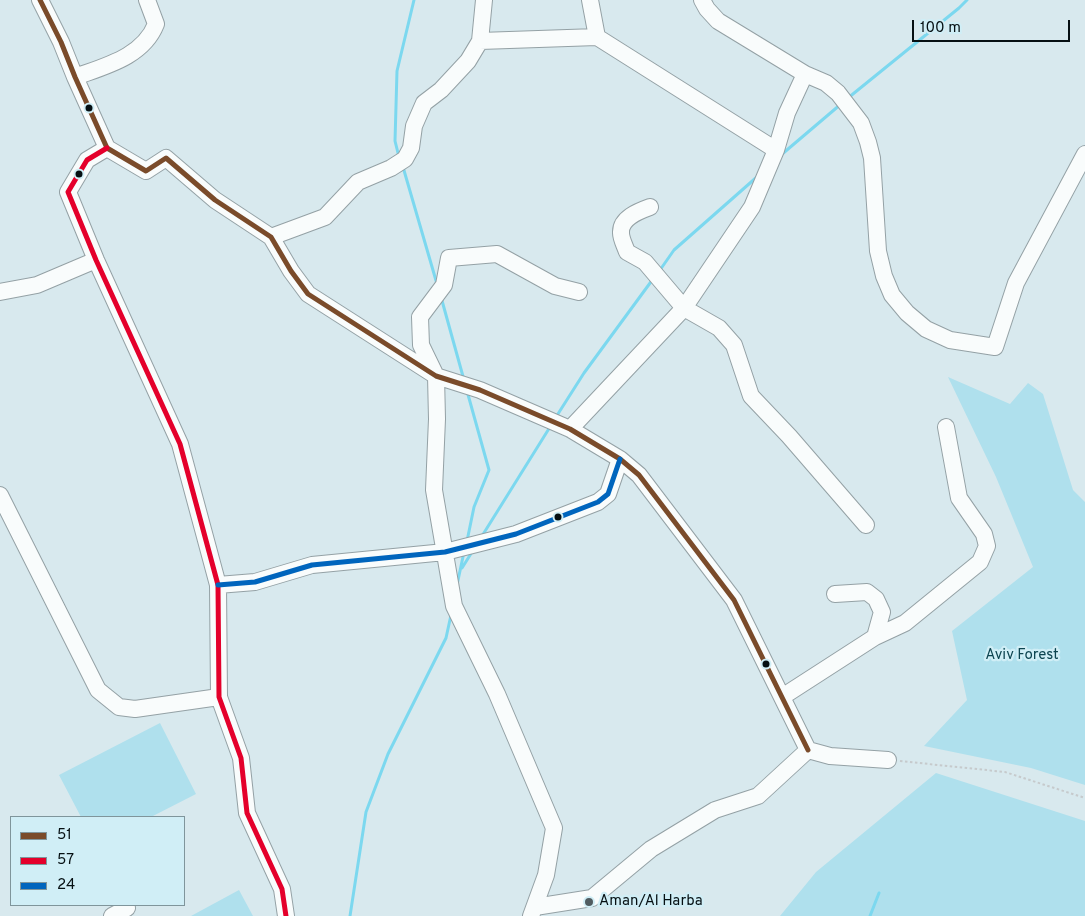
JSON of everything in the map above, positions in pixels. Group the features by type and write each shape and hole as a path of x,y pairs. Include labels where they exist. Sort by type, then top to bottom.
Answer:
{"street":[{"path":"40,0 61,42 107,148 146,171 166,158 215,200 271,237 291,271 308,294 436,376 480,390 570,429 620,459 639,476 734,600 808,750 830,756 888,760"},
{"path":"75,77 132,54 152,33 156,24 147,0"},
{"path":"271,237 325,217 358,182 391,168 405,159 411,148 414,126 424,103 441,90 468,61 480,41 484,0"},
{"path":"590,0 597,37"},
{"path":"702,0 718,21 805,74 826,83 838,93 861,123 872,158 878,251 884,276 892,294 907,313 926,329 950,340 994,348 1016,283 1085,154"},
{"path":"480,41 597,37 776,150"},
{"path":"570,429 684,308 752,207 776,150 787,114 805,74"},
{"path":"107,148 87,160 68,192 96,260 180,444 218,585 219,697 241,758 247,813 282,889 286,916"},
{"path":"650,207 632,214 624,222 621,231 627,252 645,262 684,308 719,328 734,345 751,396 789,436 866,525"},
{"path":"533,911 546,874 554,828 497,694 454,606 434,490 437,419 436,376 421,345 420,317 444,285 449,258 497,254 555,286 579,292"},
{"path":"0,292 37,286 96,260"},
{"path":"782,697 875,637 905,623 980,562 987,546 984,534 959,498 946,427"},
{"path":"218,585 255,582 312,565 445,552 516,534 598,502 608,494 620,459"},
{"path":"0,495 98,690 119,708 135,709 219,697"},
{"path":"834,594 867,592 876,598 882,612 875,637"},
{"path":"533,911 592,898 650,849 715,810 758,796 808,750"},
{"path":"112,916 127,908"}],"path":[{"path":"888,760 1005,772 1085,798"}],"green space":[{"name":"Aviv Forest","path":"948,377 1010,404 1028,383 1043,394 1073,490 1085,502 1085,785 1031,768 924,746 967,700 952,631 1033,567 996,477"},
{"path":"160,723 196,794 153,816 80,816 59,775"},
{"path":"936,773 1085,821 1085,916 780,916 816,872"},
{"path":"239,890 253,916 191,916"}],"waterway":[{"path":"399,157 395,141 397,71 414,0"},
{"path":"848,98 967,0"},
{"path":"781,155 841,104"},
{"path":"403,167 437,284"},
{"path":"660,270 674,250 758,176"},
{"path":"556,417 584,373 653,279"},
{"path":"441,297 464,380"},
{"path":"467,391 489,470 474,507 467,541"},
{"path":"482,536 550,427"},
{"path":"457,585 464,552"},
{"path":"462,568 472,552"},
{"path":"350,916 366,812 388,754 446,638 451,615"},
{"path":"870,916 879,893"}],"transit line":[{"name":"51","path":"40,0 61,42 107,148 146,171 166,158 215,200 271,237 291,271 308,294 436,376 480,390 570,429 620,459 639,475 734,600 808,750"},
{"name":"57","path":"107,148 87,160 68,192 96,260 180,444 218,585 219,697 241,758 247,813 282,889 286,916"},
{"name":"24","path":"218,585 255,582 312,565 445,552 516,534 598,502 608,494 620,459"}],"place":[{"name":"Aman/Al Harba","path":"589,902"}]}
